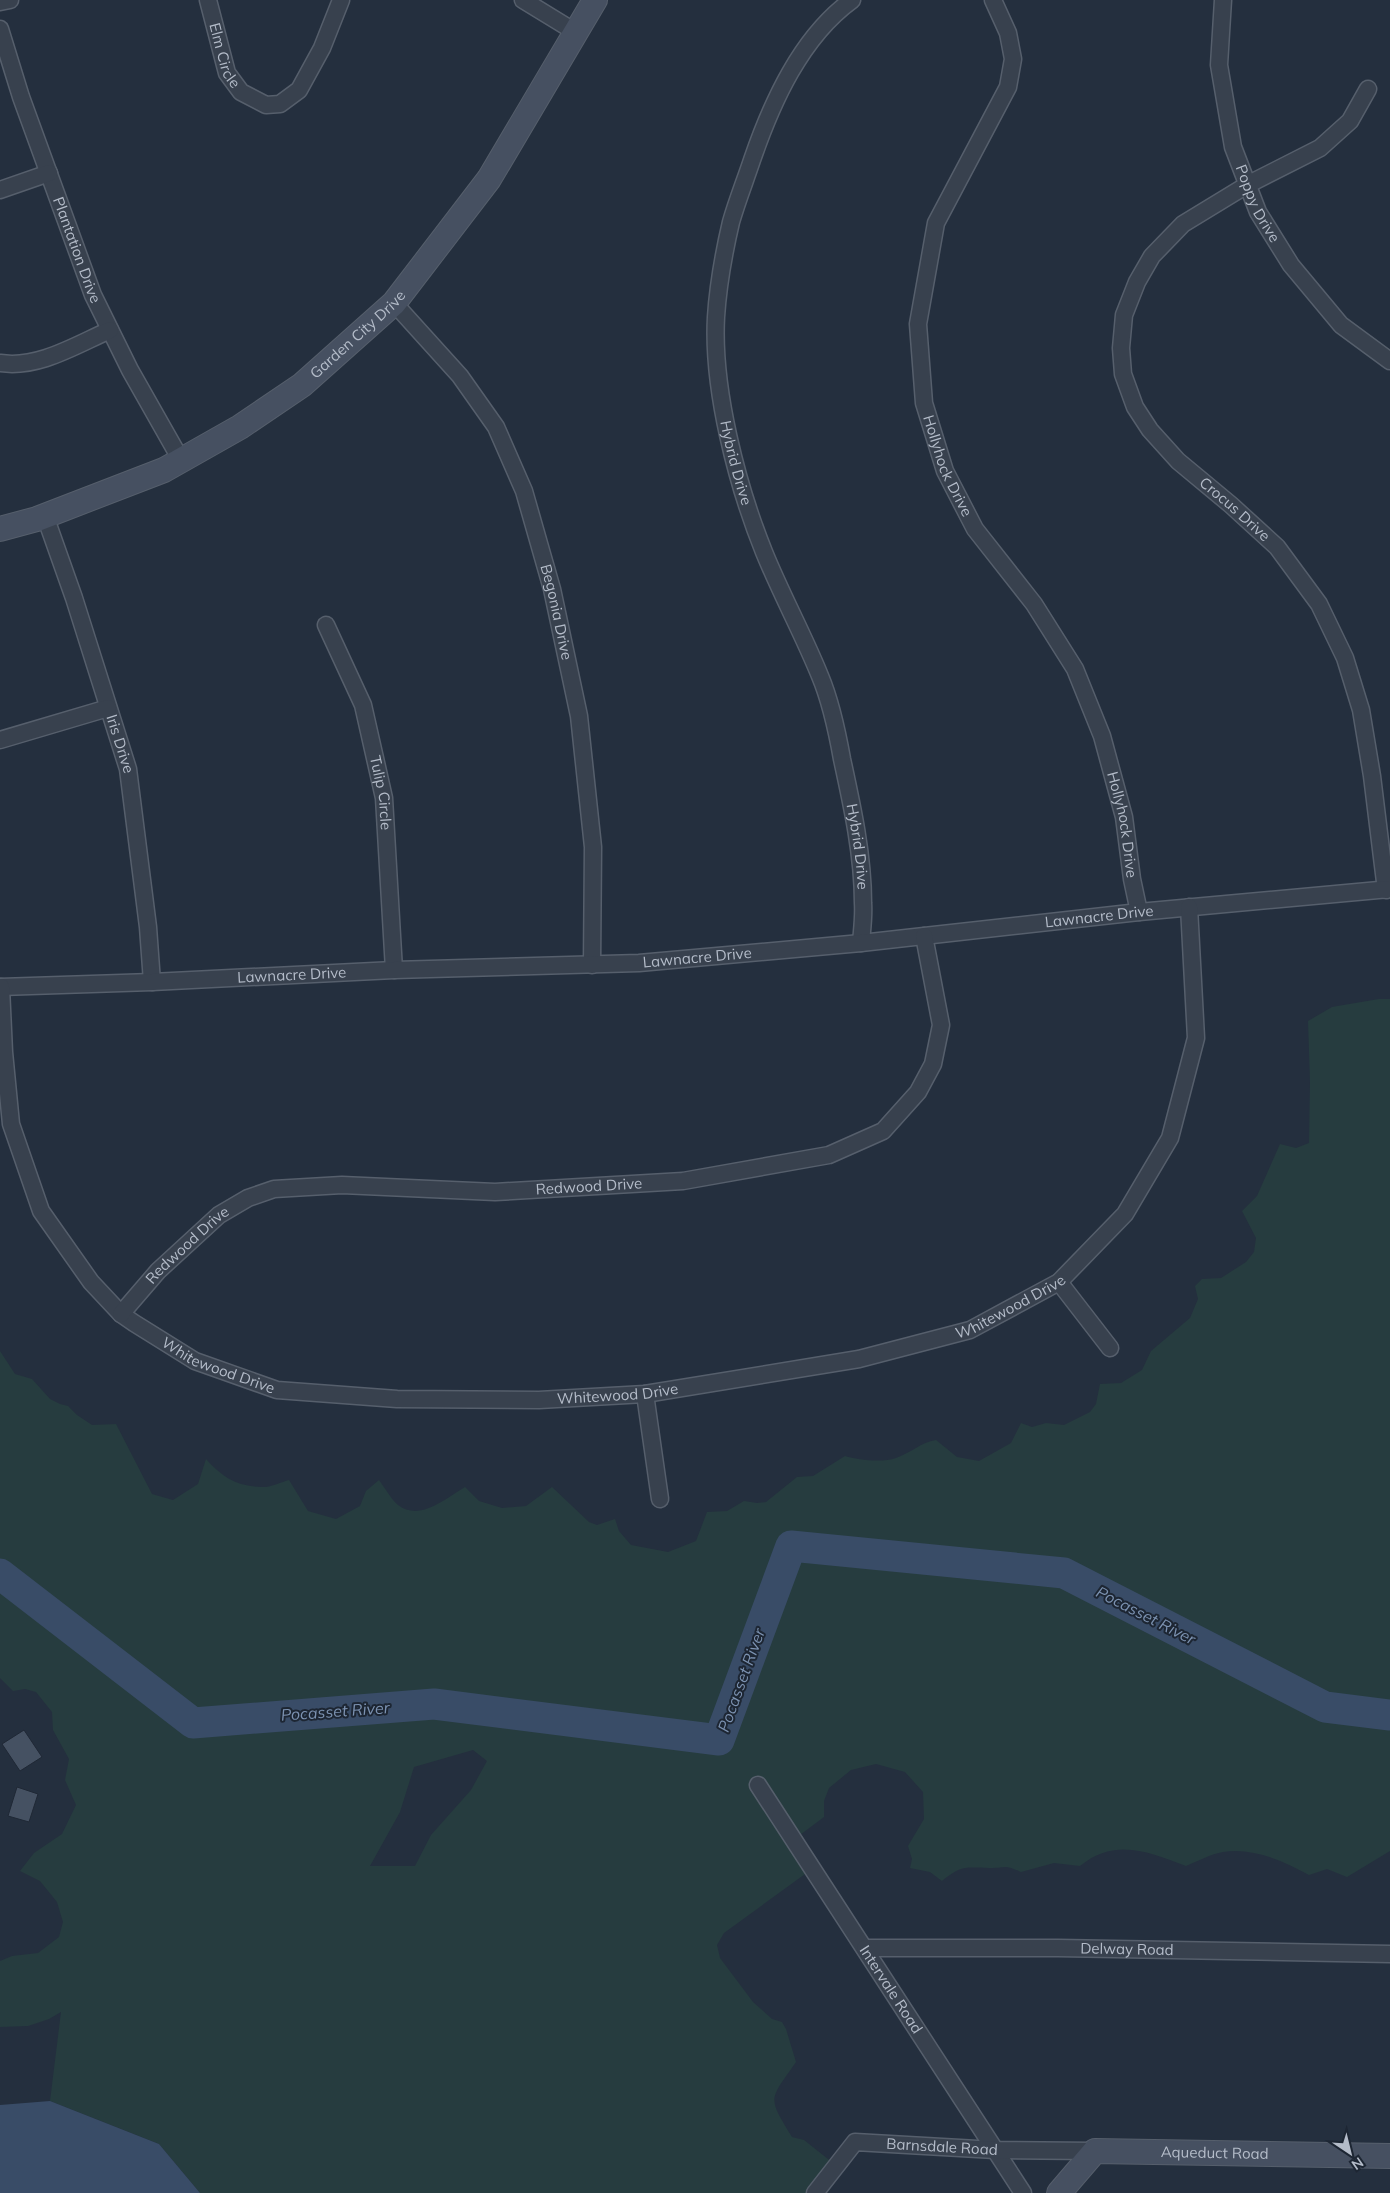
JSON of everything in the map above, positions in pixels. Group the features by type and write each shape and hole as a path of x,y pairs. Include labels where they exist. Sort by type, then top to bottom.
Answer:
{"street":[{"path":"0,2 10,0"},
{"name":"Elm Circle","path":"208,0 228,73 241,92 266,105 280,104 299,90 322,48 341,0"},
{"path":"522,0 577,33"},
{"name":"Garden City Drive","path":"0,529 45,516 164,470 240,427 302,385 394,303 488,180 595,0"},
{"name":"Hybrid Drive","path":"852,0 837,11 816,35 787,78 761,138 731,222 722,268 716,317 717,360 722,398 738,480 764,552 821,678 835,724 848,787 860,862 864,902 861,943"},
{"name":"Hollyhock Drive","path":"993,0 1008,33 1013,58 1010,77 1008,87 993,118 936,223 918,324 924,403 945,471 975,529 1034,604 1075,669 1102,736 1124,817 1132,879 1139,912"},
{"name":"Poppy Drive","path":"1223,0 1219,66 1234,147 1258,212 1292,265 1341,325 1390,361"},
{"name":"Plantation Drive","path":"0,29 21,97 93,295 130,370 181,460"},
{"name":"Crocus Drive","path":"1368,89 1350,121 1320,148 1247,185 1182,224 1152,256 1137,282 1124,315 1121,348 1122,374 1135,407 1150,430 1178,461 1231,505 1277,547 1319,604 1345,658 1361,710 1388,890"},
{"path":"0,190 49,173"},
{"name":"Begonia Drive","path":"394,303 460,376 496,427 524,491 552,589 579,716 593,847 592,965"},
{"path":"0,364 30,362 56,355 110,330"},
{"name":"Iris Drive","path":"45,516 74,598 128,769 147,918 152,982"},
{"name":"Tulip Circle","path":"326,625 363,705 384,798 394,970"},
{"path":"0,740 108,708"},
{"name":"Lawnacre Drive","path":"1,987 152,982 394,970 639,963 861,943 1189,907 1388,890"},
{"name":"Whitewood Drive","path":"1,987 4,1052 11,1124 41,1211 91,1282 122,1314 195,1361 277,1390 397,1399 538,1400 646,1394 859,1359 970,1330 1059,1282 1125,1214 1170,1138 1196,1038 1189,907"},
{"name":"Redwood Drive","path":"122,1314 158,1271 219,1215 248,1198 274,1189 342,1185 495,1192 683,1181 829,1155 883,1131 918,1092 933,1064 941,1026 924,936"},
{"path":"1059,1282 1110,1348"},
{"path":"646,1394 660,1499"},
{"name":"Intervale Road","path":"758,1785 1023,2193"},
{"name":"Delway Road","path":"865,1948 1058,1948 1390,1954"},
{"name":"Barnsdale Road","path":"815,2193 856,2142 995,2150 1095,2151"},
{"path":"1058,2193 1095,2151"},
{"name":"Aqueduct Road","path":"1095,2151 1390,2156"}],"green space":[{"path":"1379,999 1390,999 1390,1851 1347,1877 1327,1869 1309,1875 1278,1860 1256,1853 1223,1852 1186,1866 1145,1852 1119,1850 1093,1857 1080,1866 1054,1863 1021,1872 1006,1867 965,1868 960,1869 942,1881 930,1872 910,1868 912,1859 908,1846 924,1819 923,1792 905,1772 876,1764 851,1770 829,1788 824,1801 824,1817 796,1838 812,1869 724,1933 717,1945 720,1958 753,2002 772,2019 782,2022 786,2029 796,2062 776,2092 775,2106 792,2137 804,2140 833,2163 812,2193 200,2193 159,2144 50,2101 61,2012 49,2019 28,2026 0,2027 0,1961 12,1956 38,1953 59,1937 63,1922 57,1902 40,1881 20,1871 34,1853 62,1834 76,1805 65,1780 69,1759 53,1730 52,1712 36,1692 25,1689 13,1691 0,1678 0,1351 15,1374 32,1379 50,1399 68,1406 92,1425 116,1424 152,1494 173,1500 198,1484 206,1459 224,1476 244,1485 264,1487 289,1480 308,1511 336,1519 360,1506 366,1491 379,1480 390,1497 398,1505 406,1510 415,1511 433,1506 465,1487 479,1501 502,1508 526,1506 552,1487 589,1522 597,1525 615,1519 619,1531 631,1545 668,1552 696,1541 707,1512 727,1511 744,1501 766,1502 797,1477 813,1476 845,1456 856,1459 890,1460 936,1440 957,1457 979,1461 1011,1443 1021,1423 1032,1427 1046,1423 1064,1425 1090,1412 1096,1404 1100,1384 1121,1383 1142,1370 1151,1351 1190,1318 1198,1299 1195,1286 1202,1279 1221,1278 1246,1262 1254,1252 1256,1238 1242,1211 1257,1196 1280,1144 1296,1148 1309,1143 1308,1021 1332,1007","holes":["473,1750 487,1761 471,1790 431,1835 415,1866 370,1866 400,1812 414,1767"]}],"water":[{"path":"50,2101 159,2144 200,2193 0,2193 0,2105"}],"building":[{"path":"24,1730 42,1757 20,1771 2,1744"},
{"path":"17,1787 38,1794 29,1822 8,1816"}],"waterway":[{"name":"Pocasset River","path":"0,1574 193,1723 434,1704 719,1740 791,1546 1064,1573 1325,1707 1390,1715"}]}
